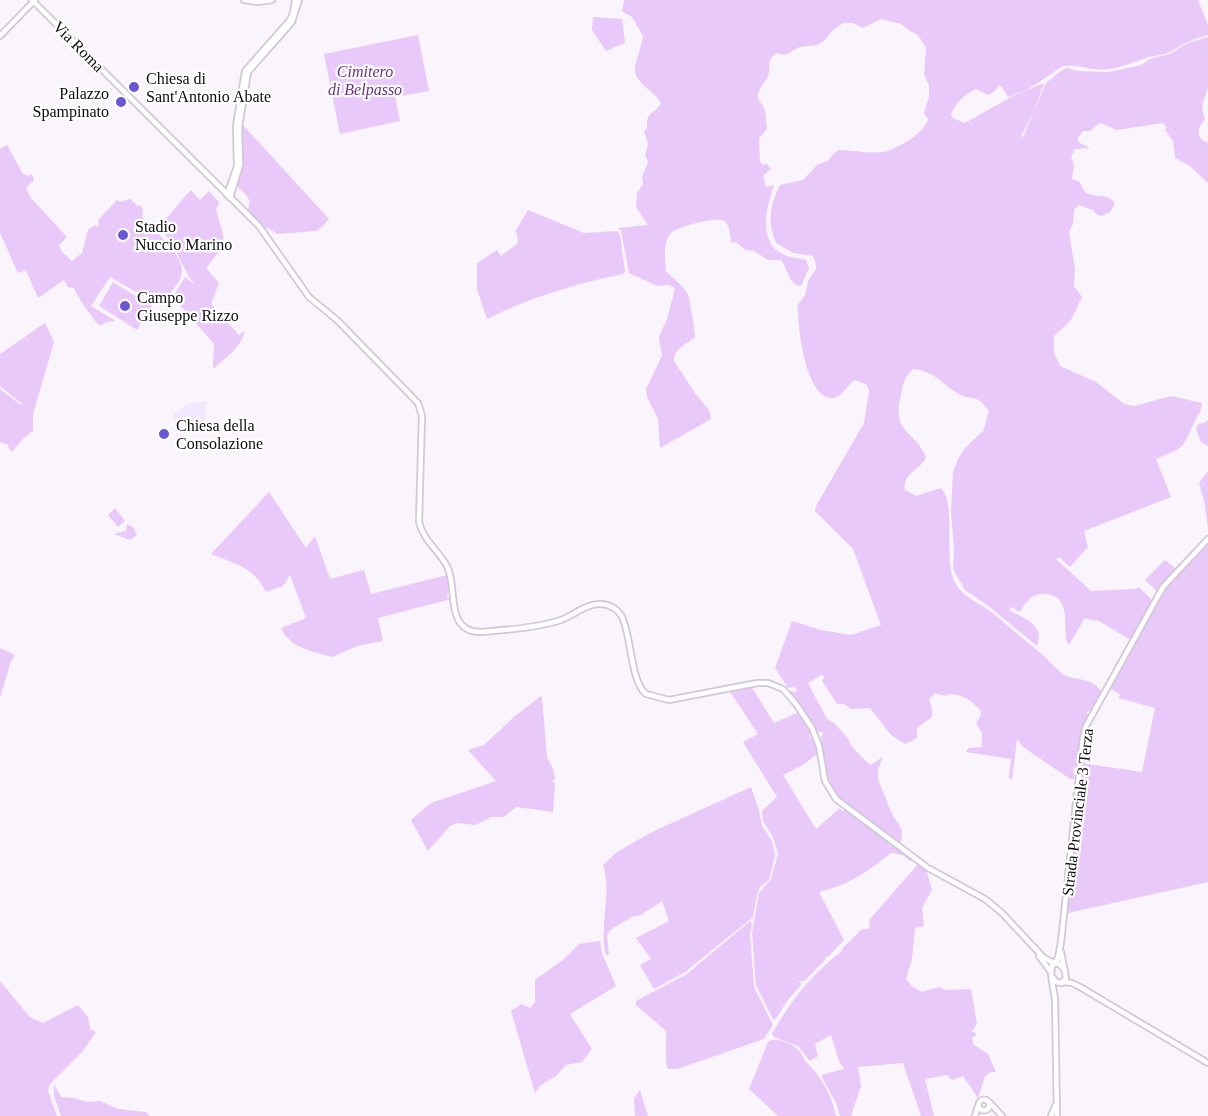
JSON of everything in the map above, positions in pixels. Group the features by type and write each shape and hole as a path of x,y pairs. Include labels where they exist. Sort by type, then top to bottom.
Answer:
{"main road":[{"path":"0,36 33,0"},
{"name":"Via Roma","path":"33,0 229,196 269,238 305,292 317,305 337,320 420,406 422,416 419,522 423,534 447,566 456,614 463,626 471,631 480,632 550,623 593,605 603,604 612,607 622,618 639,683 646,694 669,700 746,684 768,683 778,687 791,697 809,723 819,746 825,781 836,799 928,868 985,899 1022,935"},
{"path":"244,0 258,2 272,0"},
{"path":"229,196 240,165 239,127 248,72 292,22 296,1"},
{"name":"Strada Provinciale 3 Terza","path":"1061,942 1086,726 1163,587 1208,539"},
{"path":"1022,935 1044,958 1058,963 1080,987"},
{"path":"1022,935 1056,982 1072,983 1080,987 1208,1063"},
{"path":"1057,1116 1055,999 1051,974 1052,965 1058,958 1061,942"},
{"path":"1055,999 1057,990 1066,978 1061,942"},
{"path":"976,1116 979,1103 984,1100 1001,1116"},
{"path":"1051,1116 1057,1100"},
{"path":"976,1116 990,1107 988,1102"},
{"path":"979,1103 979,1108 1001,1116"}],"shaded area":[{"path":"206,401 204,428 174,429 174,414 187,404"}],"green space":[{"path":"624,0 1198,0 1208,25 1208,35 1193,40 1166,53 1114,68 1104,70 1063,66 1027,90 1008,97 1001,86 988,95 976,89 961,99 951,115 965,123 1013,96 1044,83 1034,111 1021,136 1023,137 1046,83 1062,70 1067,68 1078,71 1109,72 1141,65 1150,59 1170,54 1188,43 1208,37 1208,87 1203,105 1205,119 1200,126 1199,136 1208,143 1208,183 1190,166 1175,158 1173,141 1163,123 1117,130 1100,123 1090,131 1083,131 1078,138 1078,142 1090,148 1075,149 1071,157 1074,165 1072,179 1080,182 1087,193 1107,197 1115,204 1110,212 1101,216 1093,210 1078,205 1074,210 1073,224 1069,232 1075,269 1074,286 1082,297 1071,320 1054,336 1054,353 1060,366 1096,382 1124,404 1134,406 1171,396 1202,403 1201,410 1182,446 1156,459 1171,497 1084,531 1088,547 1070,567 1059,557 1056,559 1091,591 1139,587 1151,599 1151,605 1131,640 1097,620 1085,618 1069,645 1061,601 1041,594 1030,598 1020,612 1011,607 1009,610 1036,627 1039,639 1037,646 965,590 953,569 951,511 953,472 965,448 983,431 989,411 977,399 962,396 932,375 920,370 913,369 902,387 899,408 901,424 926,457 906,479 905,490 916,496 941,488 946,496 950,563 952,576 957,586 994,614 1064,675 1088,681 1101,691 1091,710 1087,712 1088,715 1081,730 1077,765 1073,769 1075,779 1070,779 1023,747 1017,739 1012,780 1009,778 1011,759 966,752 968,748 982,747 982,733 976,723 981,711 959,695 945,696 935,693 929,699 932,717 917,728 917,738 905,744 891,735 870,708 851,709 844,704 837,704 822,681 825,677 821,675 808,683 827,719 834,723 847,737 852,747 870,765 883,757 878,769 878,779 891,812 902,830 901,846 838,798 825,776 821,737 823,732 818,732 789,692 797,691 795,687 788,688 775,668 792,621 821,630 851,635 881,625 853,549 815,511 864,423 869,391 867,385 855,380 833,398 825,396 818,390 812,380 801,344 797,306 805,295 808,281 816,269 816,264 813,256 793,253 776,243 771,228 772,206 780,185 803,180 818,164 828,161 839,150 872,153 889,151 922,129 928,119 924,113 929,96 929,85 924,75 926,48 918,35 901,24 881,19 863,28 853,23 843,23 817,45 800,47 785,55 777,53 771,58 768,76 758,94 765,111 767,129 759,138 760,161 762,165 767,164 771,169 764,175 765,187 774,185 767,213 767,233 775,249 786,255 806,260 809,268 801,286 797,285 791,280 781,260 768,260 754,251 745,250 736,242 732,243 728,226 720,220 687,225 670,234 665,247 666,271 687,293 695,337 676,352 674,361 709,410 711,419 660,448 658,419 647,397 646,389 662,356 659,337 667,319 675,288 669,285 657,286 629,273 621,231 618,228 648,225 636,207 637,193 643,184 642,177 648,162 645,155 648,144 644,131 647,128 649,116 661,103 636,74 635,66 643,36 632,17 622,11"},
{"path":"593,17 622,19 625,43 606,51 592,30"},
{"name":"Cimitero di Belpasso","path":"418,35 429,91 395,97 400,121 340,134 324,54"},
{"path":"242,124 329,219 321,228 316,231 277,234 266,229 247,212 250,202 246,194 236,186 243,160"},
{"path":"7,145 23,174 28,176 32,174 34,180 26,188 31,198 67,237 59,245 62,252 72,261 82,253 88,230 99,225 98,220 117,200 120,202 130,199 138,206 140,205 143,209 142,217 175,253 180,262 182,271 180,279 163,303 159,305 110,277 91,306 116,321 100,326 74,288 68,287 64,280 38,298 26,270 18,273 0,233 0,149"},
{"path":"191,190 200,200 209,191 219,202 216,210 223,241 206,268 219,283 211,304 239,335 245,331 236,348 213,369 214,344 173,297 185,277 195,285 169,240 157,226"},
{"path":"528,210 584,233 617,231 620,235 625,271 623,274 537,298 487,319 477,289 477,263 497,250 501,256 518,243 515,232"},
{"name":"Campo Giuseppe Rizzo","path":"113,282 152,306 137,330 99,306"},
{"path":"45,323 54,342 33,414 33,431 11,452 7,444 0,442 0,389 22,404 0,386 0,354"},
{"path":"1208,420 1208,446 1201,442 1196,429 1198,424"},
{"path":"1208,471 1208,528 1199,483"},
{"path":"269,492 306,548 315,536 330,579 364,570 371,594 447,575 450,591 447,596 451,599 378,618 383,641 357,646 332,657 296,644 285,635 281,628 306,618 290,575 283,586 266,592 250,572 211,554"},
{"path":"115,508 125,521 118,527 108,515"},
{"path":"127,524 134,528 137,535 130,540 114,534 126,531"},
{"path":"1208,542 1208,882 1068,913 1066,912 1082,763 1142,772 1155,708 1119,698 1120,694 1109,688 1165,588"},
{"path":"1165,560 1176,569 1158,592 1145,580"},
{"path":"0,648 15,655 11,661 0,698"},
{"path":"751,686 774,723 797,713 811,732 809,736 813,738 817,754 803,765 783,775 816,829 840,808 842,811 846,810 887,841 890,846 893,845 911,859 911,862 903,855 891,853 857,877 819,892 844,940 804,981 798,981 802,984 787,1001 776,1019 773,1019 756,985 752,933 759,893 771,879 778,854 773,837 763,821 762,811 777,797 743,742 758,734 729,690"},
{"path":"541,696 547,757 554,771 555,780 552,780 555,785 553,812 516,807 504,817 491,817 476,825 457,823 450,826 428,851 411,820 431,803 496,781 468,750 484,745 516,715"},
{"path":"751,787 762,826 772,841 775,855 769,880 760,887 757,894 753,917 685,972 654,989 640,965 651,959 636,938 669,921 662,901 641,915 632,917 610,930 607,936 609,954 606,956 604,933 607,887 603,865 617,852 652,832"},
{"path":"918,864 927,872 932,890 922,908 924,926 915,928 912,959 906,979 922,992 939,987 946,990 971,989 977,1024 972,1031 977,1034 972,1038 974,1045 988,1054 996,1072 985,1076 978,1098 963,1076 952,1080 947,1075 925,1079 934,1116 921,1116 903,1063 858,1067 861,1086 851,1116 840,1116 836,1103 821,1075 844,1069 839,1061 831,1035 815,1044 818,1056 810,1061 798,1046 774,1037 772,1034 802,989 862,929 869,929 870,919"},
{"path":"750,921 754,987 773,1025 764,1039 677,1069 668,1069 666,1031 636,1005 636,1001 687,974"},
{"path":"600,941 602,953 616,986 570,1014 592,1049 582,1062 566,1065 556,1076 540,1086 535,1093 511,1011 521,1004 530,1008 535,1002 535,980 564,959 579,944"},
{"path":"0,981 30,1017 43,1023 78,1005 88,1017 90,1029 96,1032 82,1052 50,1084 48,1091 57,1116 0,1116"},
{"path":"772,1040 786,1042 799,1051 825,1087 836,1116 778,1116 749,1089 768,1042"},
{"path":"54,1084 61,1097 87,1102 100,1101 118,1109 146,1112 149,1116 61,1116 54,1096"},
{"path":"640,1090 648,1116 635,1116 634,1099"}],"place":[{"name":"Chiesa di Sant'Antonio Abate","path":"134,87"},
{"name":"Palazzo Spampinato","path":"121,102"},
{"name":"Stadio Nuccio Marino","path":"123,235"},
{"name":"Campo Giuseppe Rizzo","path":"125,306"},
{"name":"Chiesa della Consolazione","path":"164,434"}]}
